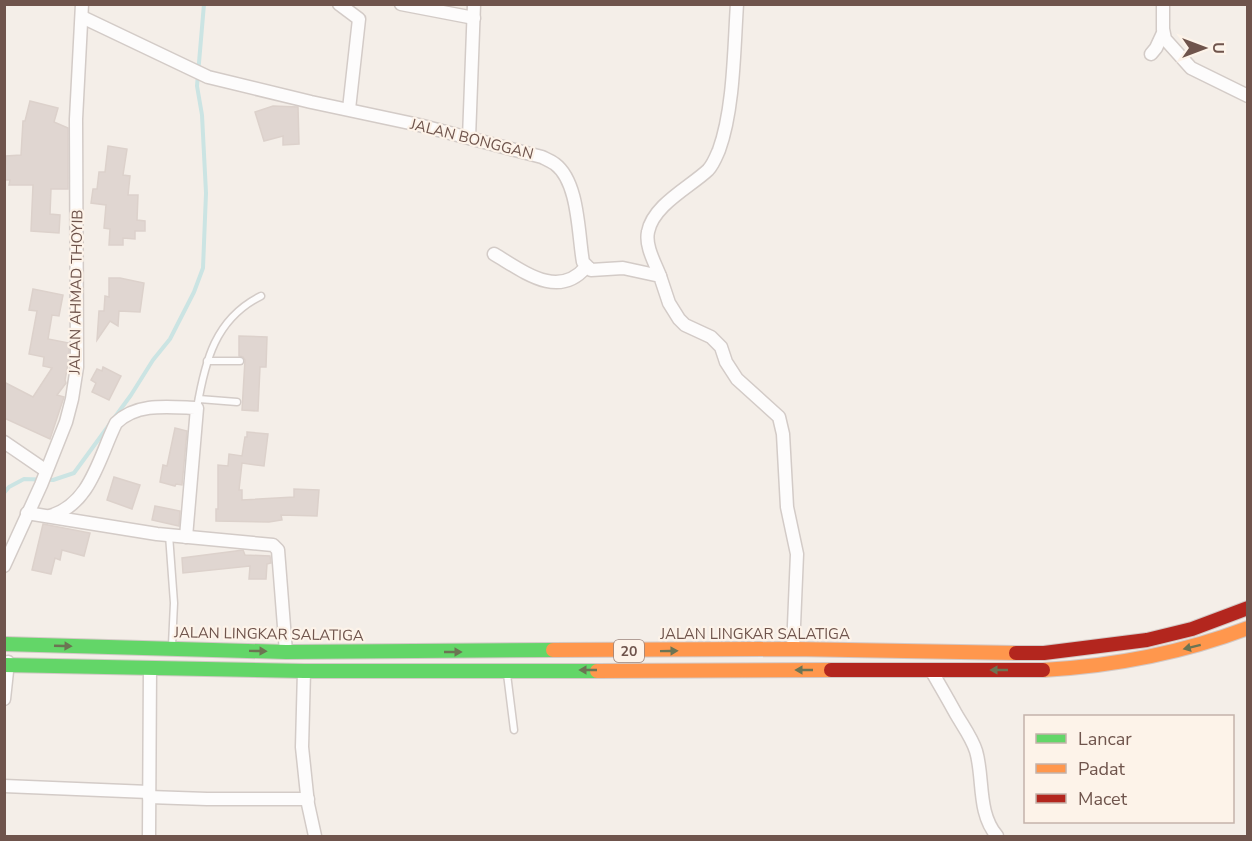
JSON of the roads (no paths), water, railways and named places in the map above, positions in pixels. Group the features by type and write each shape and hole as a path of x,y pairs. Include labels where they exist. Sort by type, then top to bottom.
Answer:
{"highway":[{"name":"JALAN LINGKAR SALATIGA","path":"8,644 286,652 793,649 1044,653 1147,640 1192,629 1248,608"},
{"name":"20","path":"6,665 304,671 1038,670 1097,666 1152,657 1203,645 1248,628"},
{"path":"865,650 865,669"}],"street":[{"path":"339,4 359,19"},
{"path":"349,109 359,19 363,4"},
{"path":"401,4 474,18"},
{"path":"469,138 474,4"},
{"path":"737,4 731,84 724,133 719,148 710,169 688,184 661,210 647,232 650,249 669,303 679,319 685,325 711,337 721,347 726,362 736,379 779,417 783,434 786,507 797,554 793,649"},
{"path":"1163,4 1165,39 1191,68 1248,96"},
{"name":"JALAN BONGGAN","path":"82,11 119,33 208,77 311,102 420,124 542,157 555,164 563,172 572,194 583,262 586,267"},
{"name":"JALAN AHMAD THOYIB","path":"4,566 66,422 72,399 76,367 76,119 82,11"},
{"path":"1151,54 1163,33"},
{"path":"494,255 544,281 555,283 572,280 586,267 591,270 623,268 660,276"},
{"path":"49,516 67,509 84,493 116,423 124,415 136,410 198,403 186,537"},
{"path":"4,442 43,477"},
{"path":"27,513 169,535 270,544 278,550 286,652"},
{"path":"4,699 8,644"},
{"path":"149,837 150,668"},
{"path":"931,669 976,751 986,814 996,837"},
{"path":"304,671 302,747 315,837"},
{"path":"4,786 149,794 207,800 308,799"}],"lane":[{"path":"237,402 198,403 207,361 214,342 226,324 249,302 261,296"},
{"path":"207,361 240,361"},
{"path":"169,535 174,603 172,649"},
{"path":"506,670 514,730"}],"waterway":[{"path":"4,493 9,487 24,479 53,480 74,473 170,339 194,292 203,268 206,193 202,115 197,86 204,4"}]}
